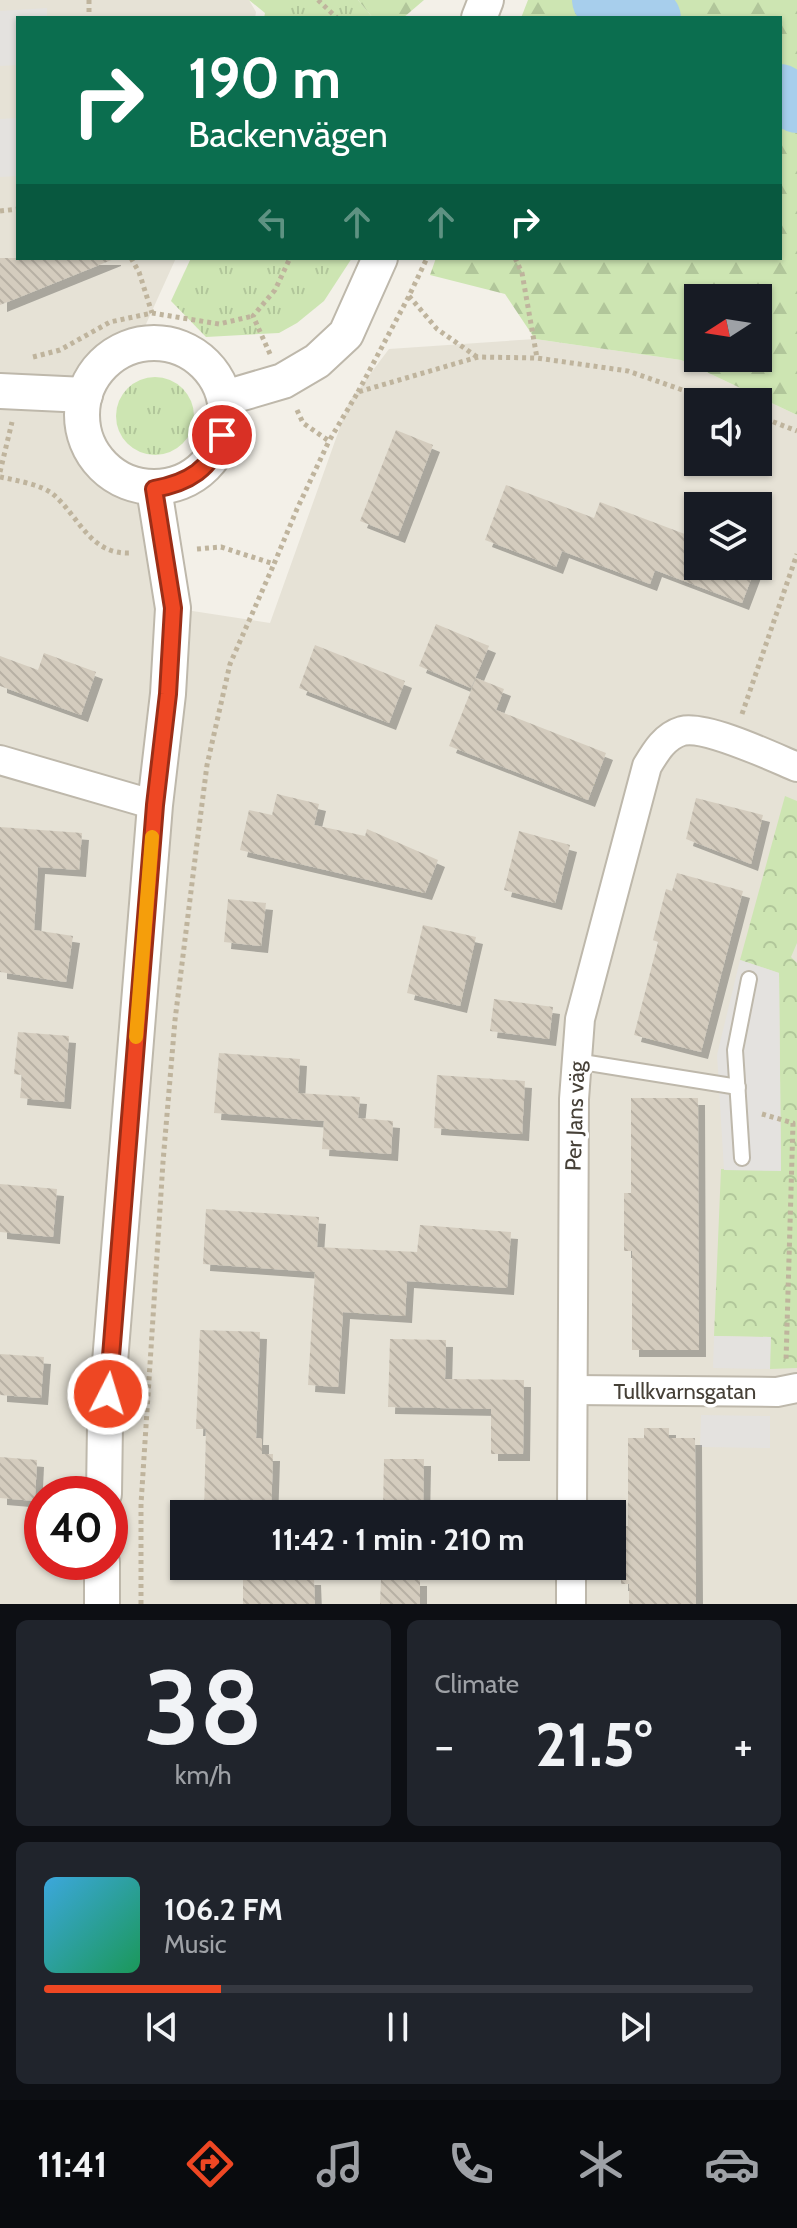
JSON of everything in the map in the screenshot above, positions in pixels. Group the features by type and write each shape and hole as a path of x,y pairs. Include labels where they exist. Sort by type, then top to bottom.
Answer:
{"street":[{"path":"225,398 283,381 317,361 346,334 379,260"},
{"path":"155,341 188,349 204,362 219,379 225,398 227,415 218,451 193,476 177,485 154,489 133,485 113,475 97,461 87,441 81,416 85,395 107,360 137,344 155,341"},
{"path":"0,391 85,395"},
{"path":"104,1476 105,1424 173,608 154,489"},
{"name":"Per Jans väg","path":"572,1500 573,1166 580,1019 647,766 658,747 671,736 694,730 732,741"},
{"path":"732,741 797,767"},
{"path":"0,760 155,805"},
{"name":"Tullkvarnsgatan","path":"573,1390 761,1392 791,1389"},
{"path":"102,1580 102,1604"},
{"path":"571,1580 571,1604"}],"lane":[{"path":"742,1158 735,1050 749,979"},
{"path":"576,1061 738,1087"}],"path":[{"path":"318,0 335,16"},
{"path":"132,260 152,313 219,324 253,316 275,290 289,260"},
{"path":"141,1604 141,1504 163,1162 175,1020 207,765 230,664 297,509 329,441 358,392 426,260"},
{"path":"516,260 522,273 537,358"},
{"path":"409,296 437,329 478,357"},
{"path":"253,316 303,423 329,441"},
{"path":"358,392 478,357 537,358 628,371 684,391"},
{"path":"772,421 797,431"},
{"path":"0,477 52,493 96,544 121,554 221,547 274,564"},
{"path":"732,741 797,554"},
{"path":"739,1107 793,1123 791,1389"}],"shaded area":[{"path":"0,0 249,0 256,12 255,16 16,16 16,260 175,260 137,344 107,360 85,395 81,416 87,441 97,461 113,476 133,485 154,489 173,608 270,623 349,402 389,349 535,339 681,360 684,361 684,372 706,372 740,388 684,388 684,476 772,476 772,403 797,415 797,1604 0,1604"},
{"path":"47,8 47,16 16,16 16,65 0,66 0,11"},
{"path":"16,118 16,176 0,177 0,119"},
{"path":"740,960 779,973 781,1171 724,1170 717,1055"},
{"path":"714,1336 771,1337 770,1369 713,1368"},
{"path":"701,1415 770,1416 770,1448 700,1447"}],"green space":[{"path":"249,0 358,0 371,16 264,16 265,13"},
{"path":"358,0 424,0 405,16 371,16"},
{"path":"528,0 797,0 797,415 772,403 772,388 740,388 706,372 772,372 772,284 684,284 684,361 535,339 505,294 430,275 435,260 782,260 782,16 522,16"},
{"path":"190,260 351,260 324,301 279,333 206,337 171,301"},
{"path":"147,377 163,377 177,383 188,394 194,416 188,438 177,449 163,455 147,455 133,449 122,438 116,424 116,408 122,394 133,383"},
{"path":"785,796 797,801 797,943 791,957 797,963 797,1368 770,1369 770,1337 714,1336 721,1169 781,1170 779,973 740,960"}],"building":[{"path":"0,258 112,260 0,305"},
{"path":"396,430 433,445 398,536 360,521"},
{"path":"506,485 594,518 600,502 684,534 684,580 751,580 742,603 655,570 650,584 562,551 556,567 485,540"},
{"path":"436,624 489,646 471,688 419,666"},
{"path":"315,645 405,681 389,723 299,688"},
{"path":"44,653 96,672 81,715 0,686 0,656 38,670"},
{"path":"476,678 504,689 496,710 606,753 588,800 449,746"},
{"path":"277,794 319,804 314,825 365,836 367,829 438,860 425,893 240,850 249,810 272,815"},
{"path":"696,798 763,815 751,864 686,839"},
{"path":"0,827 82,833 79,870 38,867 34,930 73,936 66,982 0,972"},
{"path":"519,831 570,845 555,903 504,890"},
{"path":"677,873 743,891 701,1052 634,1035 658,942 653,940 666,889 672,891"},
{"path":"228,899 266,903 261,946 224,942"},
{"path":"423,925 476,937 460,1006 407,993"},
{"path":"494,999 553,1007 549,1039 490,1031"},
{"path":"18,1032 69,1036 64,1102 20,1098 22,1075 14,1074"},
{"path":"219,1053 300,1059 298,1093 360,1097 358,1118 393,1121 391,1154 322,1149 324,1121 214,1113"},
{"path":"437,1075 525,1081 522,1134 434,1128"},
{"path":"631,1098 698,1098 699,1350 632,1350 632,1251 624,1251 624,1193 631,1193"},
{"path":"0,1184 57,1189 53,1237 0,1232"},
{"path":"206,1209 319,1217 317,1247 417,1252 420,1225 511,1232 507,1288 407,1281 405,1316 343,1312 338,1387 308,1385 315,1272 203,1264"},
{"path":"200,1330 260,1332 256,1438 262,1438 262,1454 273,1454 271,1500 204,1500 206,1429 196,1429"},
{"path":"390,1339 446,1340 445,1379 524,1380 523,1454 491,1454 491,1409 388,1407"},
{"path":"0,1354 44,1357 41,1398 0,1395"},
{"path":"644,1428 669,1428 669,1438 695,1438 696,1604 629,1604 629,1584 621,1584 621,1580 626,1580 628,1438 644,1438"},
{"path":"0,1457 37,1460 36,1476 24,1476 24,1500 0,1498"},
{"path":"384,1459 424,1459 423,1500 383,1500"},
{"path":"243,1580 314,1580 315,1604 243,1604"},
{"path":"381,1580 420,1580 420,1604 380,1604"}],"waterway":[{"path":"601,0 646,16"},
{"path":"782,94 797,104"}],"slow traffic":[{"path":"136,1037 152,837"}],"route":[{"path":"108,1394 173,608 154,489 177,485 193,476 218,451 222,435"}]}
